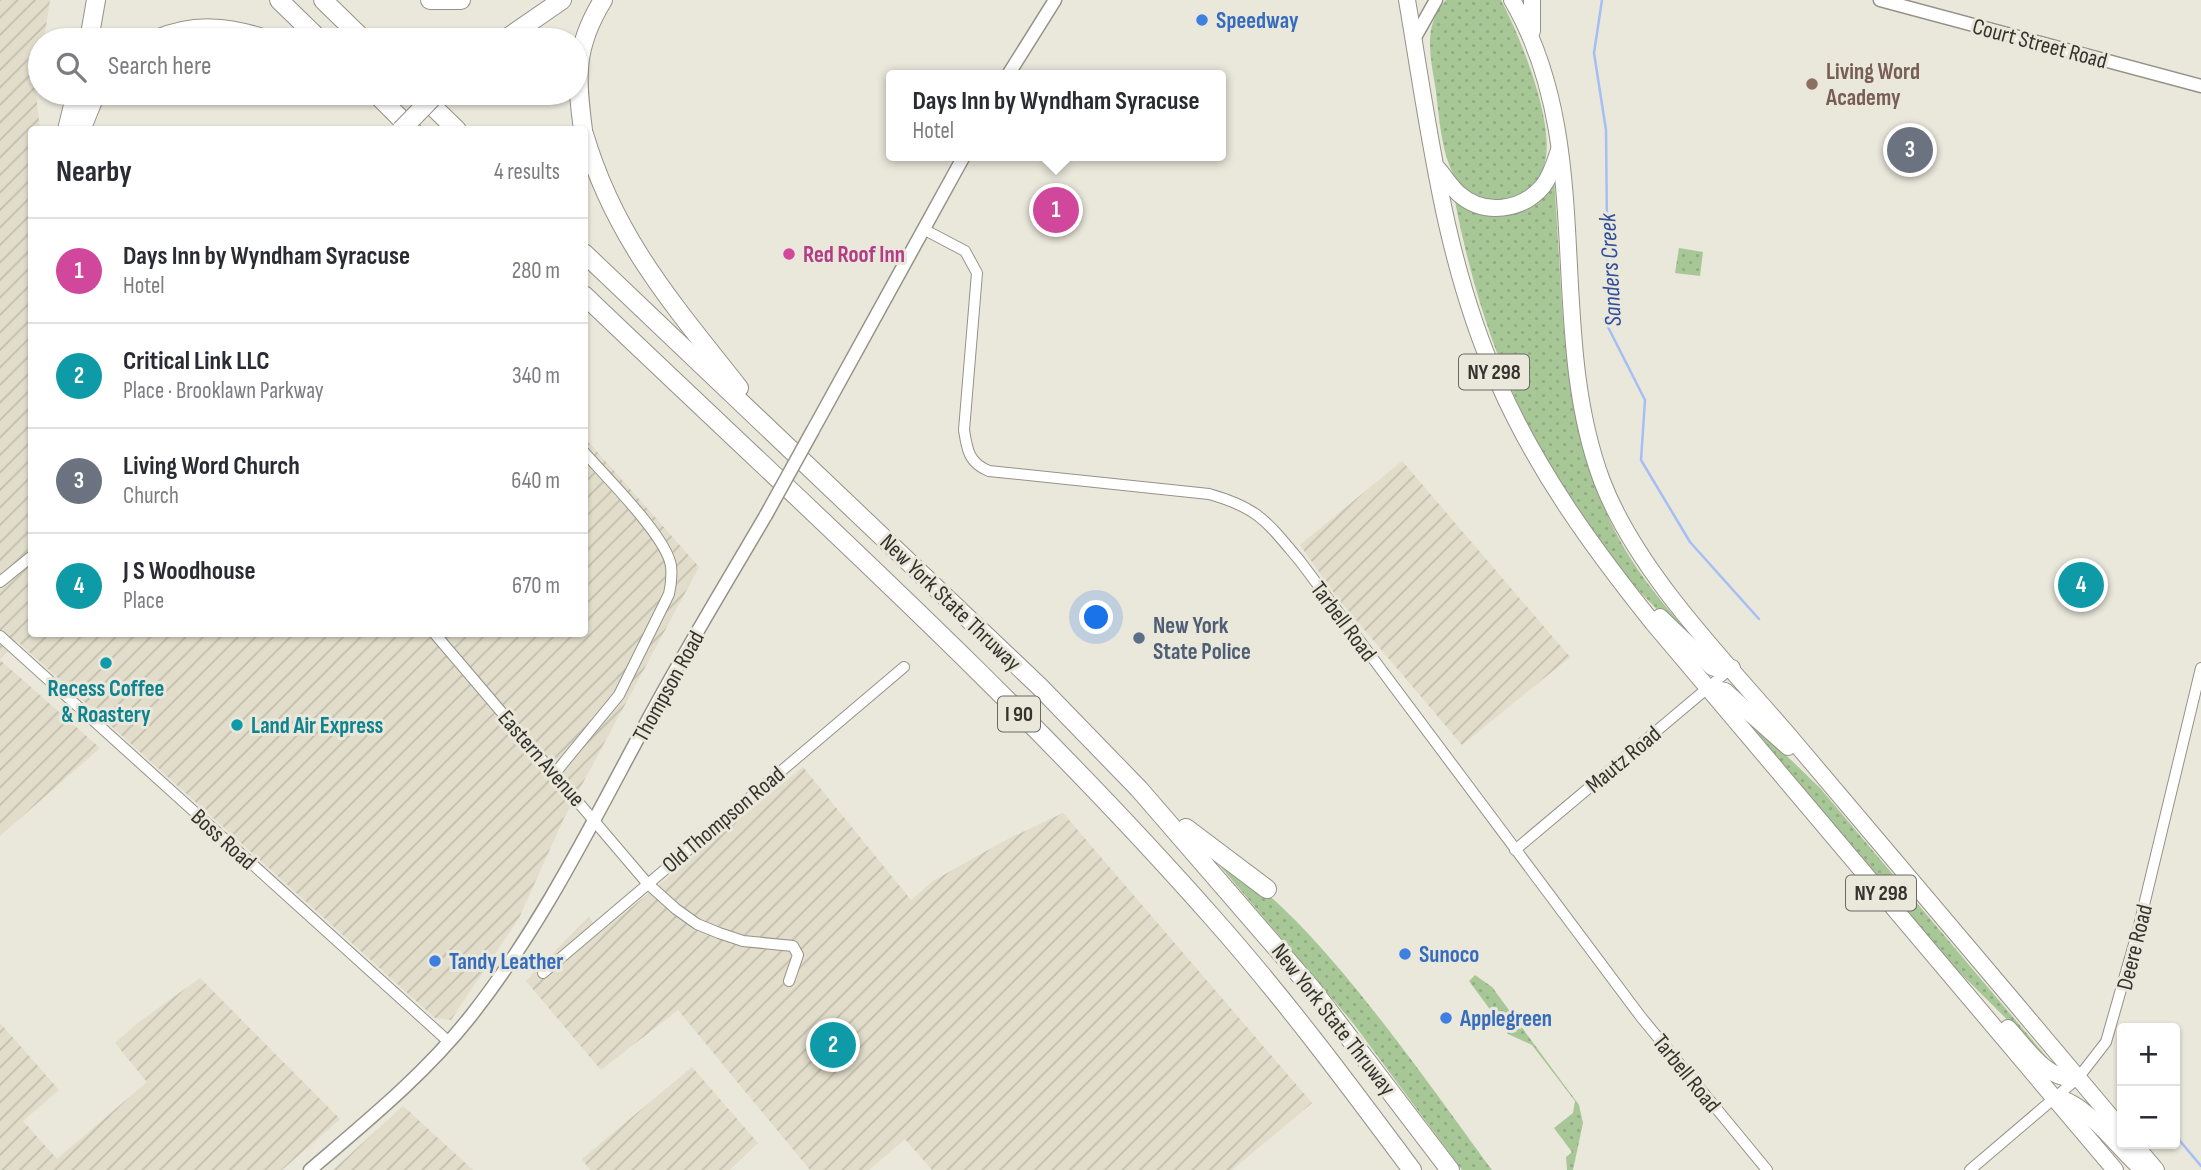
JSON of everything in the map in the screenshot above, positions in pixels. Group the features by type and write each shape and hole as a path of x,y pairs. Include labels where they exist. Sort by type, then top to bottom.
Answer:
{"highway":[{"path":"91,28 96,0"},
{"path":"279,0 308,28"},
{"path":"323,0 352,28"},
{"path":"430,0 461,0"},
{"path":"501,28 545,0"},
{"path":"521,28 562,0"},
{"path":"588,28 603,0"},
{"path":"195,28 224,28"},
{"path":"68,126 73,105"},
{"path":"83,126 91,105"},
{"path":"376,105 407,126"},
{"path":"387,105 407,126"},
{"path":"409,126 427,105"},
{"path":"431,105 453,126"},
{"path":"409,126 436,105"},
{"path":"580,105 583,126"},
{"path":"588,144 608,202 633,250 776,435"},
{"name":"New York State Thruway","path":"588,257 1040,687 1139,789 1303,978 1450,1170"},
{"name":"New York State Thruway","path":"588,299 937,634 1153,851 1273,988 1412,1170"},
{"path":"1139,789 1207,845 1267,888"}],"main road":[{"name":"NY 298","path":"1407,0 1454,254 1497,379 1542,469 1610,569 2115,1170"},
{"name":"NY 298","path":"1512,0 1533,41 1553,101 1560,148 1583,407 1596,464 1633,542 1663,585 1732,668 2117,1124"},
{"path":"1532,0 1533,41"},
{"path":"1436,167 1459,194 1474,204 1487,208 1509,207 1531,197 1544,185 1560,148"},
{"path":"1610,569 1712,667 1722,670 1732,668"},
{"path":"1708,688 1725,691 1830,784"},
{"path":"1949,974 2053,1074 2065,1079 2078,1078"},
{"path":"2054,1098 2063,1098 2079,1107 2143,1170"},
{"path":"2138,1149 2156,1170"}],"street":[{"path":"1011,70 1055,0"},
{"path":"1414,38 1436,0"},
{"name":"Court Street Road","path":"1880,0 2201,86"},
{"name":"Thompson Road","path":"310,1170 386,1105 449,1042 512,961 544,914 662,694 766,515 961,161"},
{"name":"Tarbell Road","path":"925,229 965,251 978,273 964,430 969,456 976,464 989,471 1209,494 1240,503 1260,515 1300,561 1641,1017 1767,1170"},
{"path":"556,772 619,695 669,594 671,580 669,558 659,541 588,457"},
{"path":"0,582 28,559"},
{"name":"Boss Road","path":"0,636 449,1042"},
{"name":"Eastern Avenue","path":"438,637 556,772 647,883 697,924 742,940 793,946 798,955 789,981"},
{"name":"Old Thompson Road","path":"543,973 904,667"},
{"name":"Mautz Road","path":"1515,850 1732,668"},
{"name":"Deere Road","path":"1970,1170 2078,1078 2100,1053 2115,1019 2201,668"}],"shaded area":[{"path":"0,0 50,0 46,28 28,28 28,105 37,105 40,126 28,126 28,637 588,637 588,441 699,567 564,818 519,918 451,1020 435,1018 17,641 0,660"},
{"path":"1402,461 1570,657 1462,745 1339,600 1300,545"},
{"path":"0,660 100,748 0,836"},
{"path":"803,767 911,900 933,881 1006,840 1063,813 1312,1103 1232,1170 932,1170 905,1139 869,1170 810,1170 678,1010 601,1070 526,981 589,917 600,933"},
{"path":"200,978 340,1119 282,1170 0,1170 0,1023 59,1090 23,1121 57,1159 147,1082 115,1043 139,1022"},
{"path":"692,1067 758,1143 730,1170 590,1170 582,1159"},
{"path":"403,1106 473,1170 333,1170"}],"green space":[{"path":"1446,0 1501,0 1534,79 1545,125 1545,162 1541,175 1533,185 1511,200 1490,200 1474,195 1461,186 1446,155 1430,41 1434,20"},
{"path":"1554,179 1569,373 1577,421 1589,467 1606,512 1629,556 1677,620 1709,656 1706,658 1630,581 1579,514 1530,430 1510,386 1478,296 1455,201 1471,210 1498,215 1520,207"},
{"path":"1679,248 1703,252 1700,276 1675,273"},
{"path":"1730,701 1820,788 2055,1067 1936,949"},
{"path":"1221,867 1251,882 1287,912 1325,953 1404,1050 1492,1170 1462,1170 1353,1023"},
{"path":"1475,975 1492,987 1579,1105 1583,1123 1573,1170 1567,1170 1566,1157 1572,1152 1554,1128 1573,1113 1575,1101 1532,1045 1508,1034 1469,981"}],"waterway":[{"name":"Sanders Creek","path":"1602,0 1594,53 1606,130 1608,327 1645,400 1641,460 1690,542 1759,619"},
{"name":"Sanders Creek","path":"2180,1141 2201,1166"}],"place":[{"name":"Speedway","path":"1202,20"},
{"name":"Living Word Academy","path":"1812,84"},
{"name":"Living Word Church","path":"1910,150"},
{"name":"Days Inn by Wyndham Syracuse","path":"1056,210"},
{"name":"Red Roof Inn","path":"789,254"},
{"name":"J S Woodhouse","path":"2081,585"},
{"name":"New York State Police","path":"1139,638"},
{"name":"Recess Coffee & Roastery","path":"106,663"},
{"name":"Land Air Express","path":"237,725"},
{"name":"Sunoco","path":"1405,954"},
{"name":"Tandy Leather","path":"435,961"},
{"name":"Applegreen","path":"1446,1018"},
{"name":"Critical Link LLC","path":"833,1045"}]}
